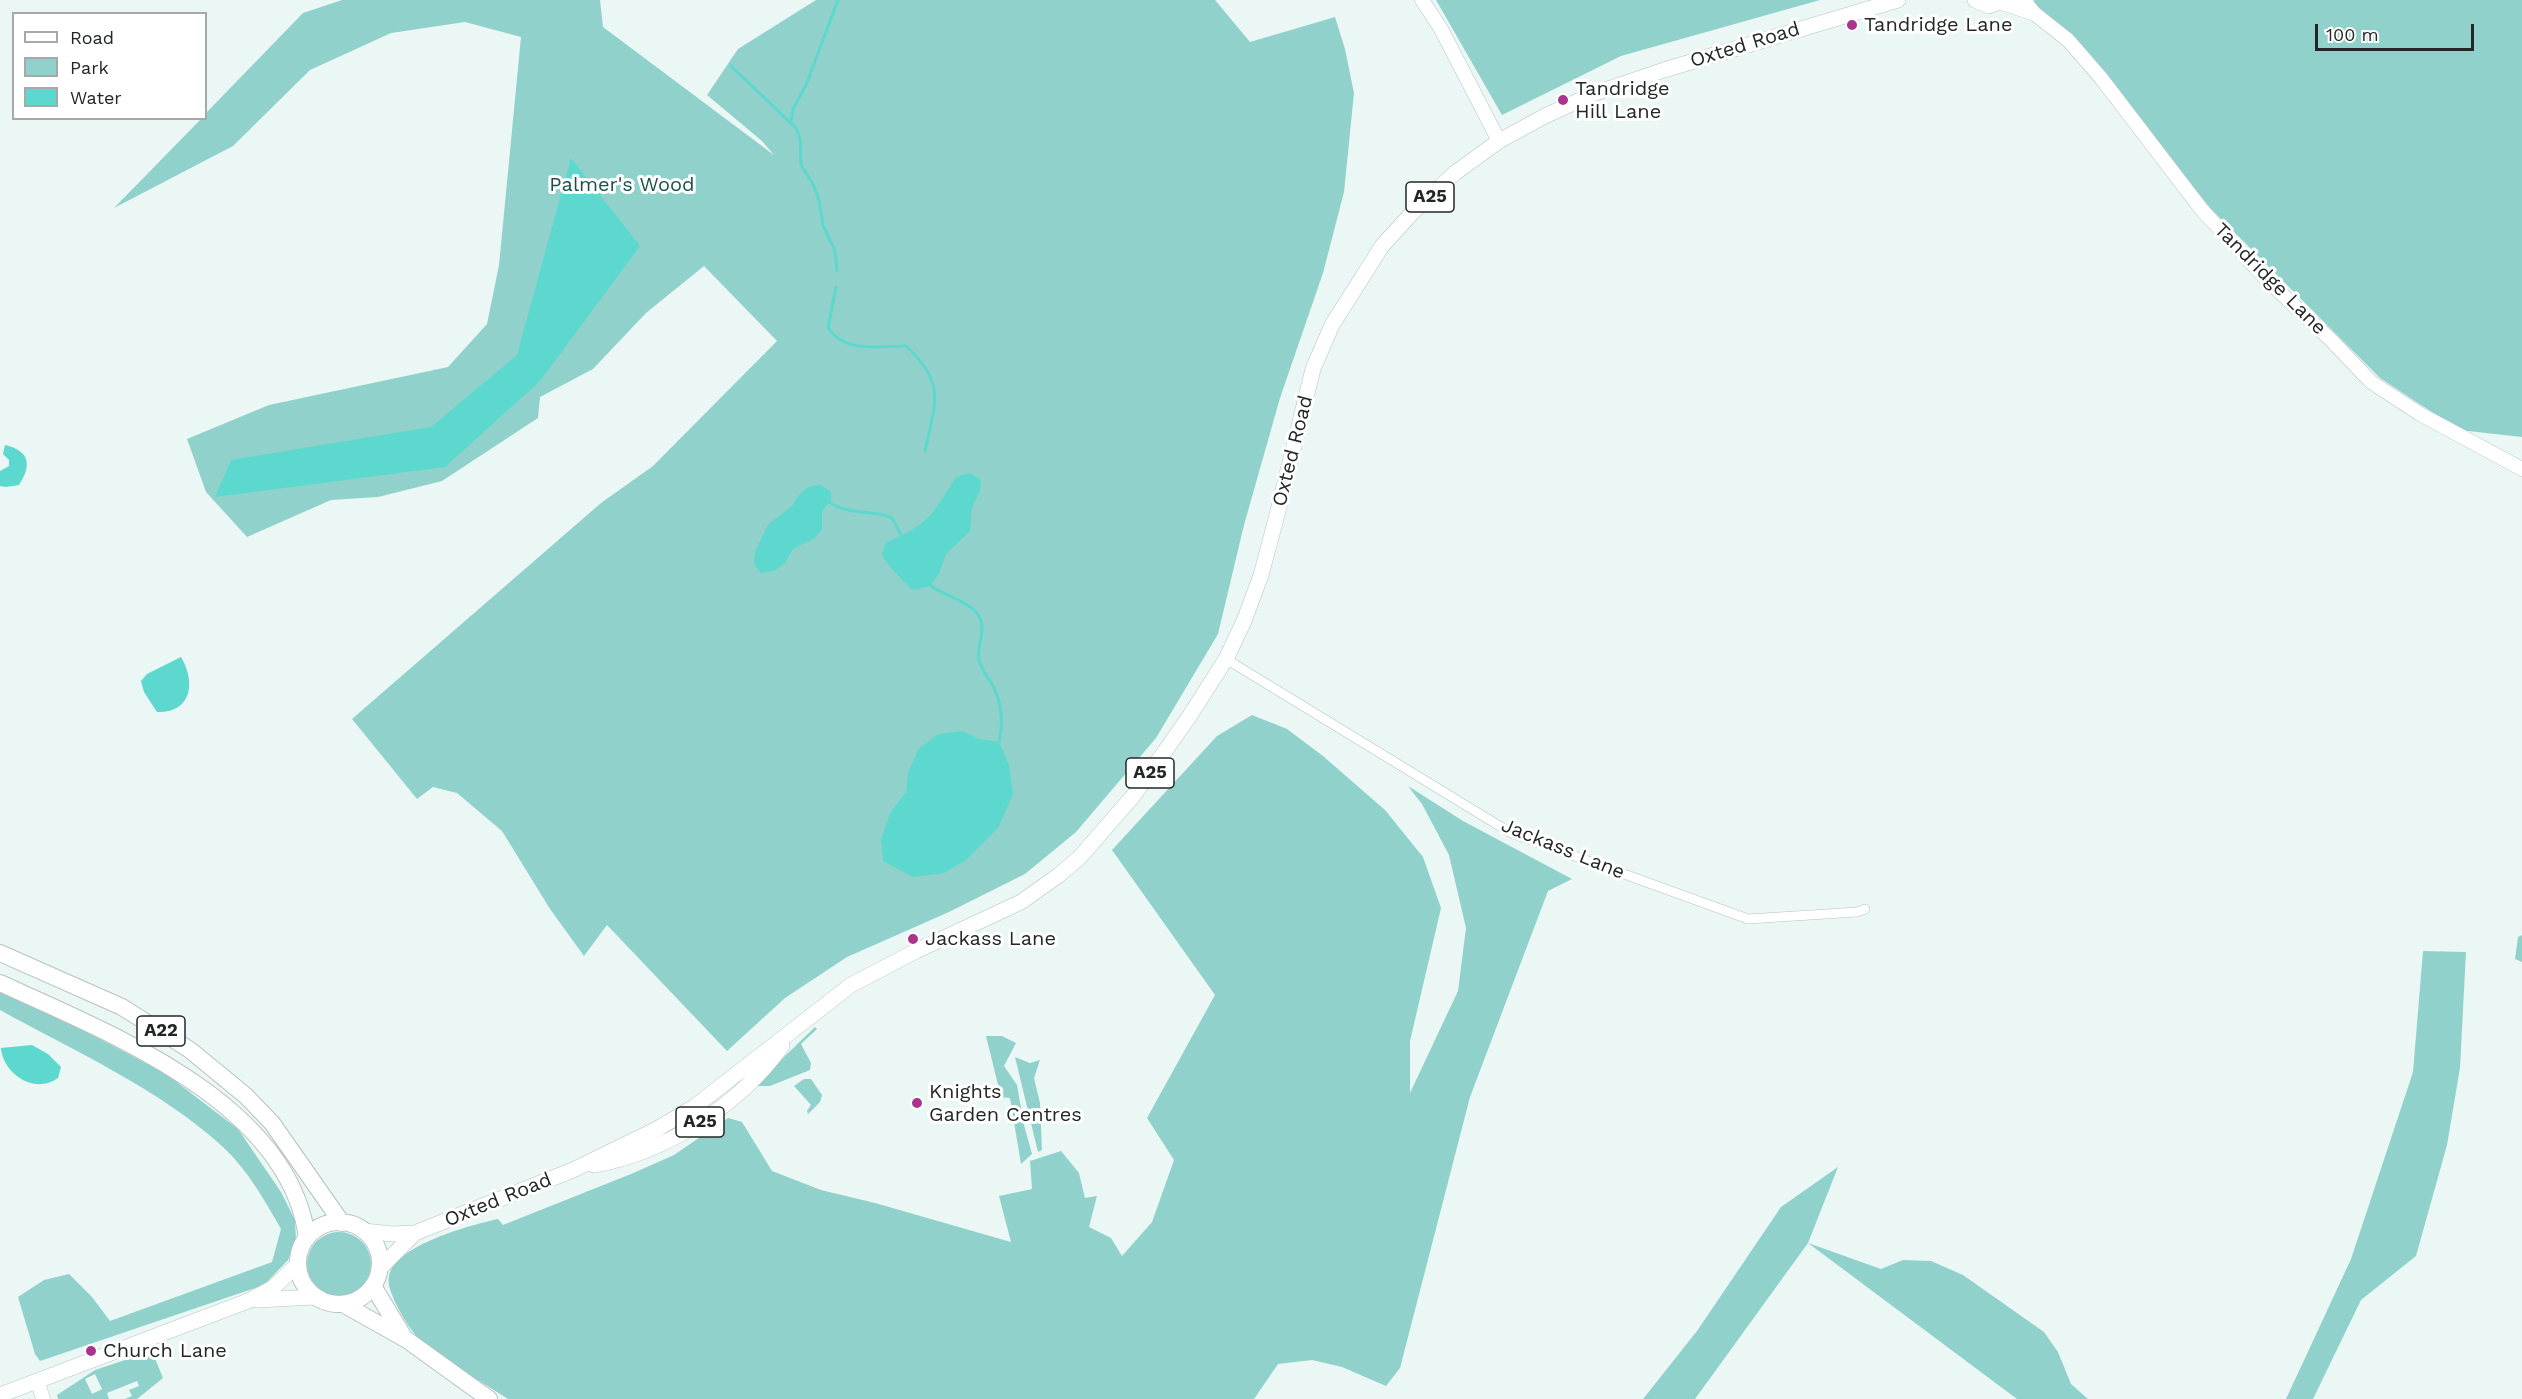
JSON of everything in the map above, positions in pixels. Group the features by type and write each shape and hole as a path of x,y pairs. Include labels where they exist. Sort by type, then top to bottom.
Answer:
{"highway":[{"name":"A22","path":"0,953 122,1007 190,1050 246,1096 272,1123 342,1222"},
{"name":"A22","path":"0,983 110,1034 164,1064 219,1100 278,1160 297,1196 307,1238"},
{"path":"342,1304 361,1298 373,1286 380,1268 374,1243 364,1231 342,1222 323,1226 307,1238 300,1251 298,1264 305,1286 315,1297 326,1302 342,1304 406,1340 489,1399"},
{"path":"373,1286 406,1340"}],"main road":[{"name":"Oxted Road","path":"364,1231 392,1234 415,1233 581,1166 619,1161 672,1138 705,1119 745,1086 776,1054 791,1034 851,986 916,951 1021,902 1059,875 1080,857 1134,795 1190,717 1226,659 1244,621 1261,575 1313,369 1332,325 1383,246 1413,212 1455,173 1499,141 1593,94 1664,70 1898,0"},
{"path":"1975,0 1989,6 2003,1"},
{"name":"Oxted Road","path":"380,1268 415,1233"},
{"path":"0,1395 248,1301 274,1287 298,1264"},
{"path":"248,1301 280,1297 315,1297"}],"street":[{"path":"1422,0 1441,29 1499,141"},
{"name":"Tandridge Lane","path":"2023,0 2035,14 2068,40 2101,78 2202,210 2270,284 2331,340 2372,382 2420,414 2522,469"},
{"name":"Tandridge Lane","path":"2003,1 2035,14"},
{"name":"Jackass Lane","path":"1226,659 1511,833 1748,919 1857,912 1865,909"},
{"path":"38,1382 43,1399"}],"green space":[{"name":"Palmer's Wood","path":"342,0 600,0 603,27 774,155 762,141 707,95 738,49 816,0 1215,0 1250,42 1335,17 1345,49 1354,93 1344,192 1323,273 1280,398 1244,525 1218,634 1156,738 1076,832 1025,874 949,912 847,957 785,998 727,1051 607,925 584,956 550,909 502,831 457,793 433,787 417,799 352,719 601,503 653,466 777,341 704,266 646,313 593,369 540,397 538,418 442,481 378,497 331,500 247,537 206,492 187,439 269,405 448,367 487,324 499,265 521,37 465,22 391,33 310,70 233,146 114,208 200,120 207,120 207,112 303,13"},
{"path":"1436,0 1820,0 1621,56 1502,115"},
{"path":"2034,0 2522,0 2522,437 2459,430 2380,378 2211,209 2102,74 2035,4"},
{"path":"1252,715 1287,729 1323,756 1385,810 1423,857 1441,908 1410,1041 1410,1093 1458,991 1466,928 1449,855 1422,804 1408,786 1463,821 1572,879 1548,891 1470,1097 1400,1368 1386,1386 1342,1367 1312,1360 1278,1364 1254,1399 508,1399 444,1358 411,1330 395,1302 389,1283 389,1276 394,1265 405,1255 453,1231 498,1219 503,1225 631,1174 674,1155 728,1118 742,1122 772,1171 821,1190 1011,1242 999,1196 1032,1189 1030,1161 1061,1151 1079,1173 1085,1198 1097,1196 1089,1227 1111,1238 1122,1256 1152,1222 1174,1160 1147,1118 1215,995 1112,850 1217,736"},
{"path":"2522,935 2522,962 2515,959 2518,937"},
{"path":"2423,951 2466,952 2460,1068 2447,1145 2416,1256 2361,1300 2313,1399 2286,1399 2351,1259 2413,1072"},
{"path":"0,992 66,1021 166,1074 238,1129 281,1192 295,1220 296,1240 288,1260 264,1285 40,1361 35,1354 18,1297 44,1280 69,1274 92,1297 110,1321 272,1262 281,1229 255,1186 223,1147 198,1126 144,1089 0,1010"},
{"path":"815,1027 817,1029 801,1044 811,1063 810,1070 770,1086 754,1086"},
{"path":"986,1036 1002,1036 1016,1043 1004,1066 1017,1085 1032,1154 1021,1164 1010,1098 1001,1097"},
{"path":"1015,1057 1030,1063 1040,1060 1034,1078 1040,1103 1042,1150 1038,1152"},
{"path":"804,1079 811,1079 822,1095 820,1102 808,1114 807,1111 811,1105 794,1086"},
{"path":"1838,1167 1808,1243 1695,1399 1643,1399 1697,1331 1781,1207"},
{"path":"333,1232 345,1232 362,1241 369,1252 371,1264 369,1276 362,1287 345,1296 333,1296 321,1291 312,1282 307,1270 307,1258 312,1246 321,1237"},
{"path":"1808,1243 1881,1269 1903,1260 1931,1261 1963,1275 2044,1332 2058,1352 2071,1384 2088,1399 2017,1399"},
{"path":"152,1351 163,1378 137,1399 125,1399 132,1396 129,1390 139,1386 137,1381 107,1393 109,1399 58,1399 57,1395 95,1370","holes":["95,1374 102,1389 92,1394 85,1379"]}],"water":[{"path":"571,158 640,246 540,381 445,467 215,497 231,460 431,427 517,355"},
{"path":"5,445 20,451 26,460 26,471 19,485 0,486 0,471 9,466 9,460 3,454"},
{"path":"970,473 981,480 980,490 972,508 970,531 946,554 931,586 912,590 882,555 886,542 921,524 935,510 956,477"},
{"path":"821,485 831,492 831,500 822,511 822,529 815,538 793,549 785,563 774,571 761,573 754,564 755,552 768,525 793,505 798,496 808,487"},
{"path":"181,657 188,676 188,694 178,707 169,711 157,712 144,692 141,681 147,674"},
{"path":"962,731 979,739 999,742 1009,765 1013,794 998,828 966,860 944,873 913,877 883,861 881,839 890,813 906,792 908,772 919,748 939,734"},
{"path":"32,1045 48,1054 61,1067 58,1078 49,1083 30,1083 14,1073 8,1066 1,1048"}],"waterway":[{"path":"791,121 793,109 806,85 838,0"},
{"path":"731,66 796,128 800,138 801,165 813,184 819,200 823,225 835,251 837,270"},
{"path":"836,287 828,328 835,336 844,342 863,347 906,346 928,372 935,395 925,451"},
{"path":"829,502 845,509 892,518 902,536"},
{"path":"931,586 975,611 982,623 979,660 1000,705 1002,719 999,742"}],"place":[{"name":"Tandridge Lane","path":"1852,25"},
{"name":"Tandridge Hill Lane","path":"1563,100"},
{"name":"Jackass Lane","path":"913,939"},
{"name":"Knights Garden Centres","path":"917,1103"},
{"name":"Church Lane","path":"91,1351"}]}
